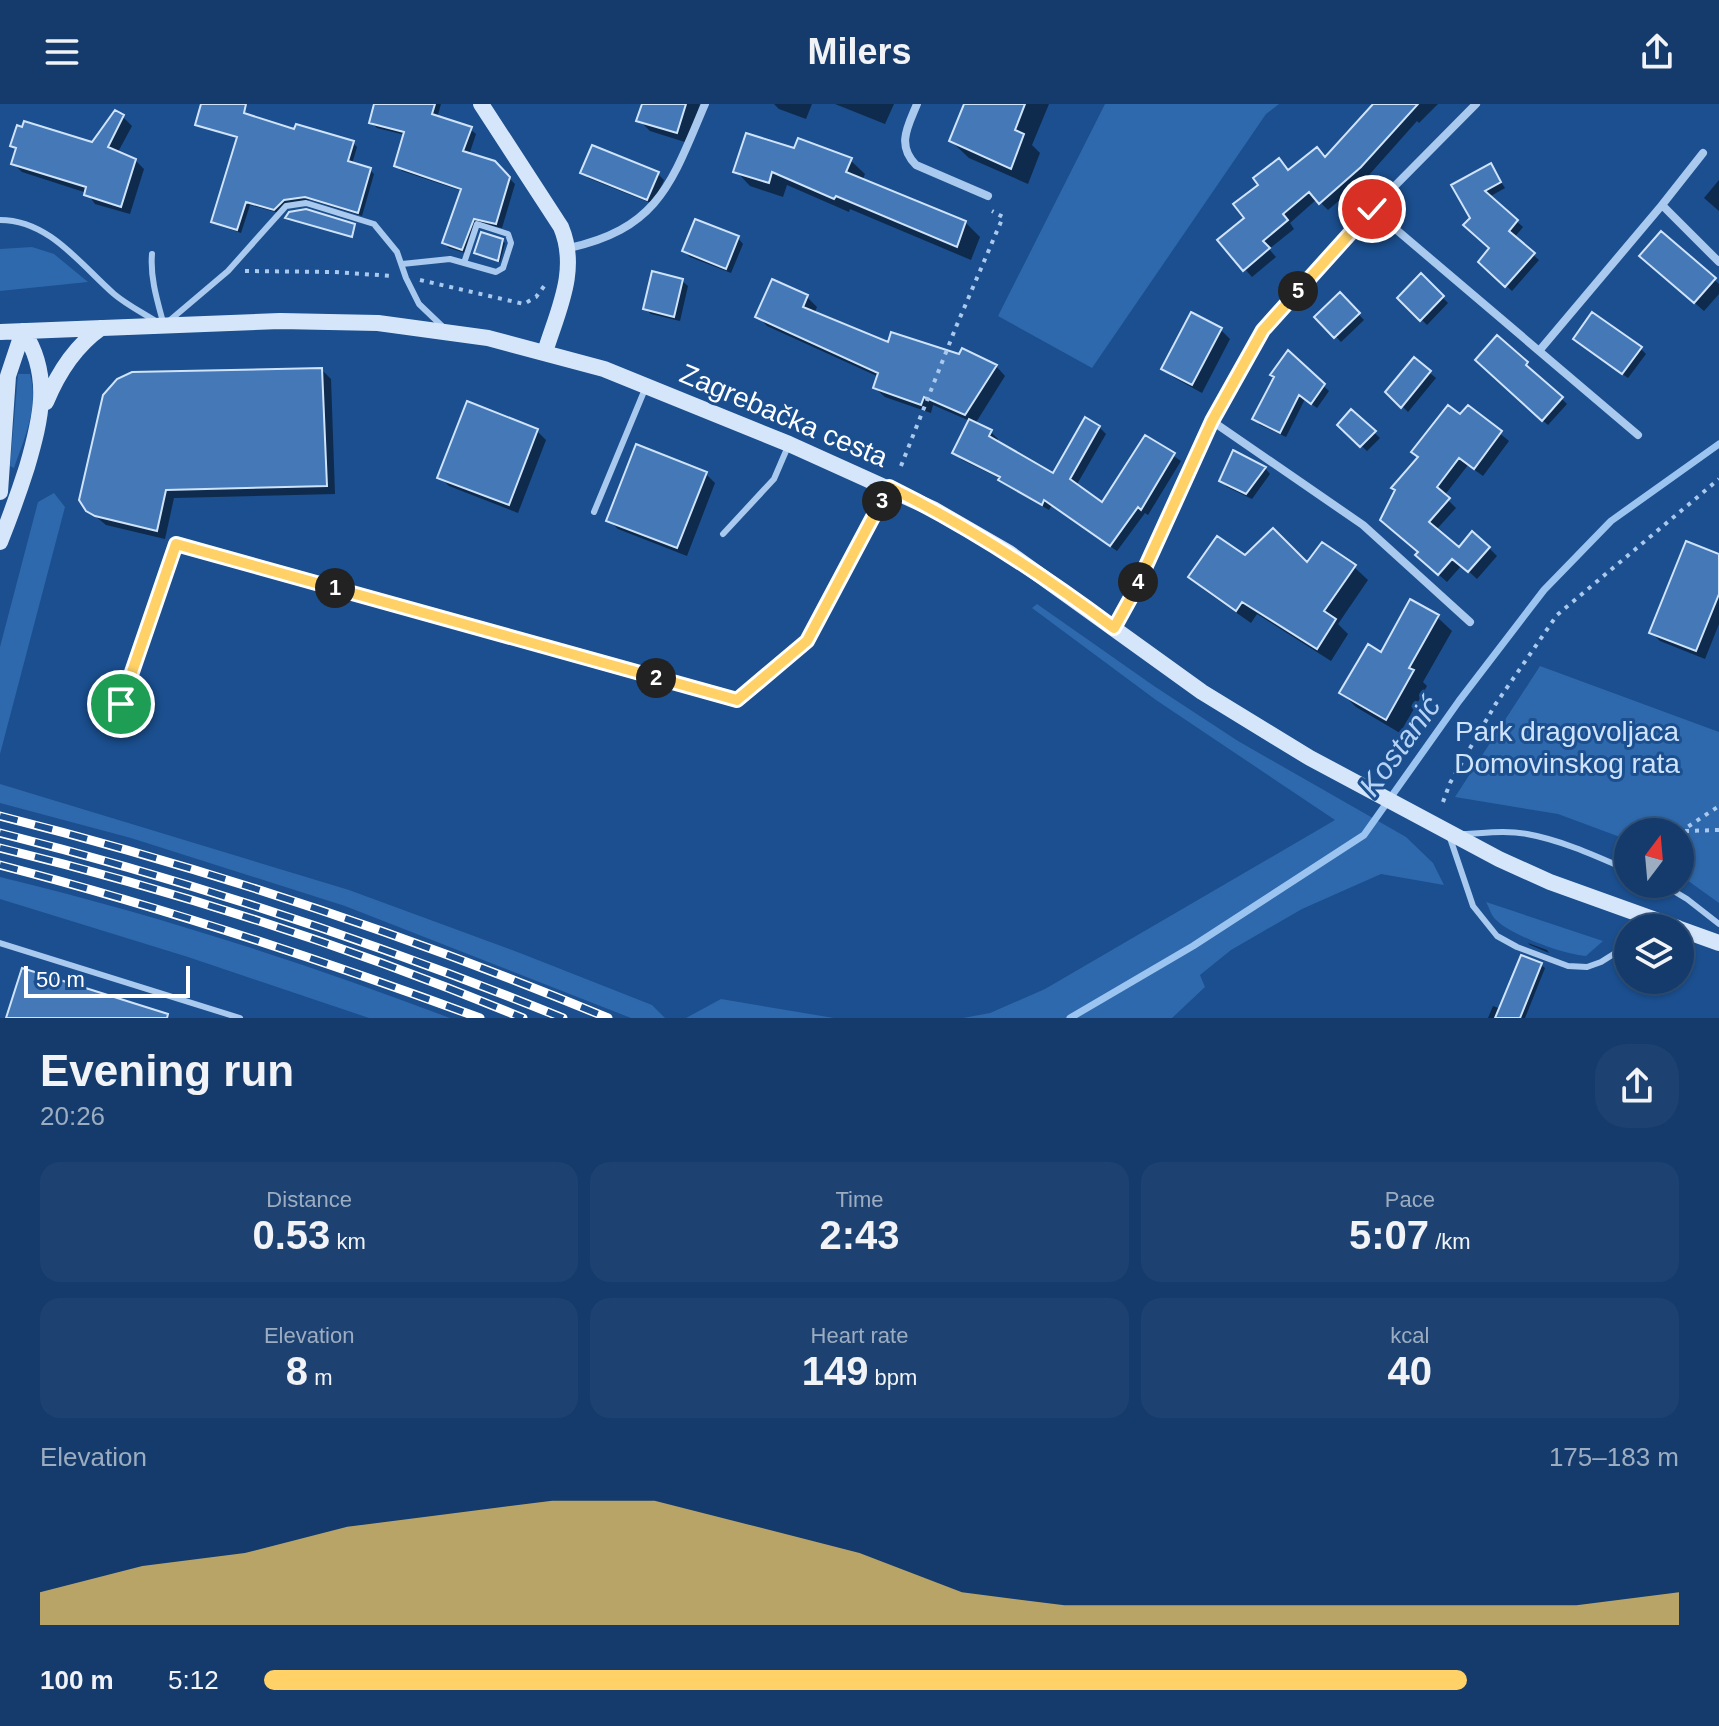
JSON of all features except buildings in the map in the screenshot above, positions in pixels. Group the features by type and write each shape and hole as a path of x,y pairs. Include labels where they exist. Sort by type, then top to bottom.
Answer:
{"main road":[{"path":"481,104 561,227 569,248 566,285 545,352"},
{"name":"Zagrebačka cesta","path":"0,332 164,325 398,324 545,352 604,369 789,444 933,509 1009,553 1202,692 1258,728 1449,835 1550,882 1638,914"},
{"path":"0,542 20,489 41,413 54,382 88,337 101,328"},
{"path":"23,331 39,364 43,386 41,413"},
{"path":"0,492 3,404 10,366 23,331"},
{"name":"Zagrebačka cesta","path":"1694,934 1719,943"}],"street":[{"path":"569,248 587,245 624,229 663,197 705,104"},
{"path":"917,104 904,134 908,157 916,165 988,196"},
{"path":"1114,628 1135,590 1212,421 1263,330 1372,209 1476,104"},
{"path":"1539,351 1703,153"},
{"path":"1662,205 1719,262"},
{"path":"1372,209 1638,435"},
{"path":"1212,421 1363,525 1470,622"}],"lane":[{"path":"164,325 228,271 286,206 306,203 374,224 391,242 419,304 431,318 451,332"},
{"path":"0,220 28,223 50,237 116,295 164,325"},
{"path":"402,264 450,259 464,263 496,272 503,268 511,243 508,234 477,224 464,263"},
{"path":"152,254 154,285 164,325"},
{"path":"594,512 646,386"},
{"path":"723,534 774,479 789,444"},
{"path":"121,704 176,544 737,700 807,641 889,487"},
{"path":"1614,865 1526,834 1449,835 1473,906 1497,936 1568,966 1587,967 1614,954"},
{"path":"1685,898 1719,924"},
{"path":"0,943 240,1018"}],"path":[{"path":"901,466 1003,217 984,207 988,196"},
{"path":"240,271 389,276"},
{"path":"419,280 524,304 541,292 549,274"},
{"path":"1443,802 1450,783 1495,705 1557,615 1719,479"},
{"path":"1694,824 1719,806"},
{"path":"1694,831 1719,830"}],"green space":[{"path":"1105,104 1279,104 1266,114 1092,368 998,316"},
{"path":"32,247 54,254 88,282 0,291 0,249"},
{"path":"18,374 30,374 33,398 30,421 14,468 10,466"},
{"path":"54,493 65,507 0,754 0,647 38,502"},
{"path":"1037,604 1238,741 1406,837 1433,863 1444,885 1381,874 1302,909 1231,950 1200,975 1205,987 1172,1018 963,1018 990,1013 1045,989 1335,820 1156,700 1032,608"},
{"name":"Park dragovoljaca Domovinskog rata","path":"1540,666 1719,732 1719,903 1694,885 1694,818 1614,818 1614,835 1558,814 1455,797"},
{"path":"0,784 349,890 652,1005 665,1018 631,1018 345,906 131,838 0,803"},
{"path":"0,877 227,940 450,1018 369,1018 188,957 0,899"},
{"path":"1486,902 1603,941 1586,956 1552,948 1502,925"},
{"path":"721,999 834,1018 686,1018"}],"waterway":[{"name":"Kostanić","path":"1070,1018 1193,946 1364,835 1459,701 1544,590 1611,521 1719,444"}],"railway":[{"path":"0,816 155,858 308,906 459,959 608,1018"},
{"path":"0,833 143,872 285,916 563,1018"},
{"path":"0,848 133,883 265,923 395,968 523,1018"},
{"path":"0,865 122,898 242,936 480,1018"}],"route":[{"path":"121,704 176,544 737,700 807,641 889,487 1009,553 1114,628 1135,590 1212,421 1263,330 1372,209"}]}
